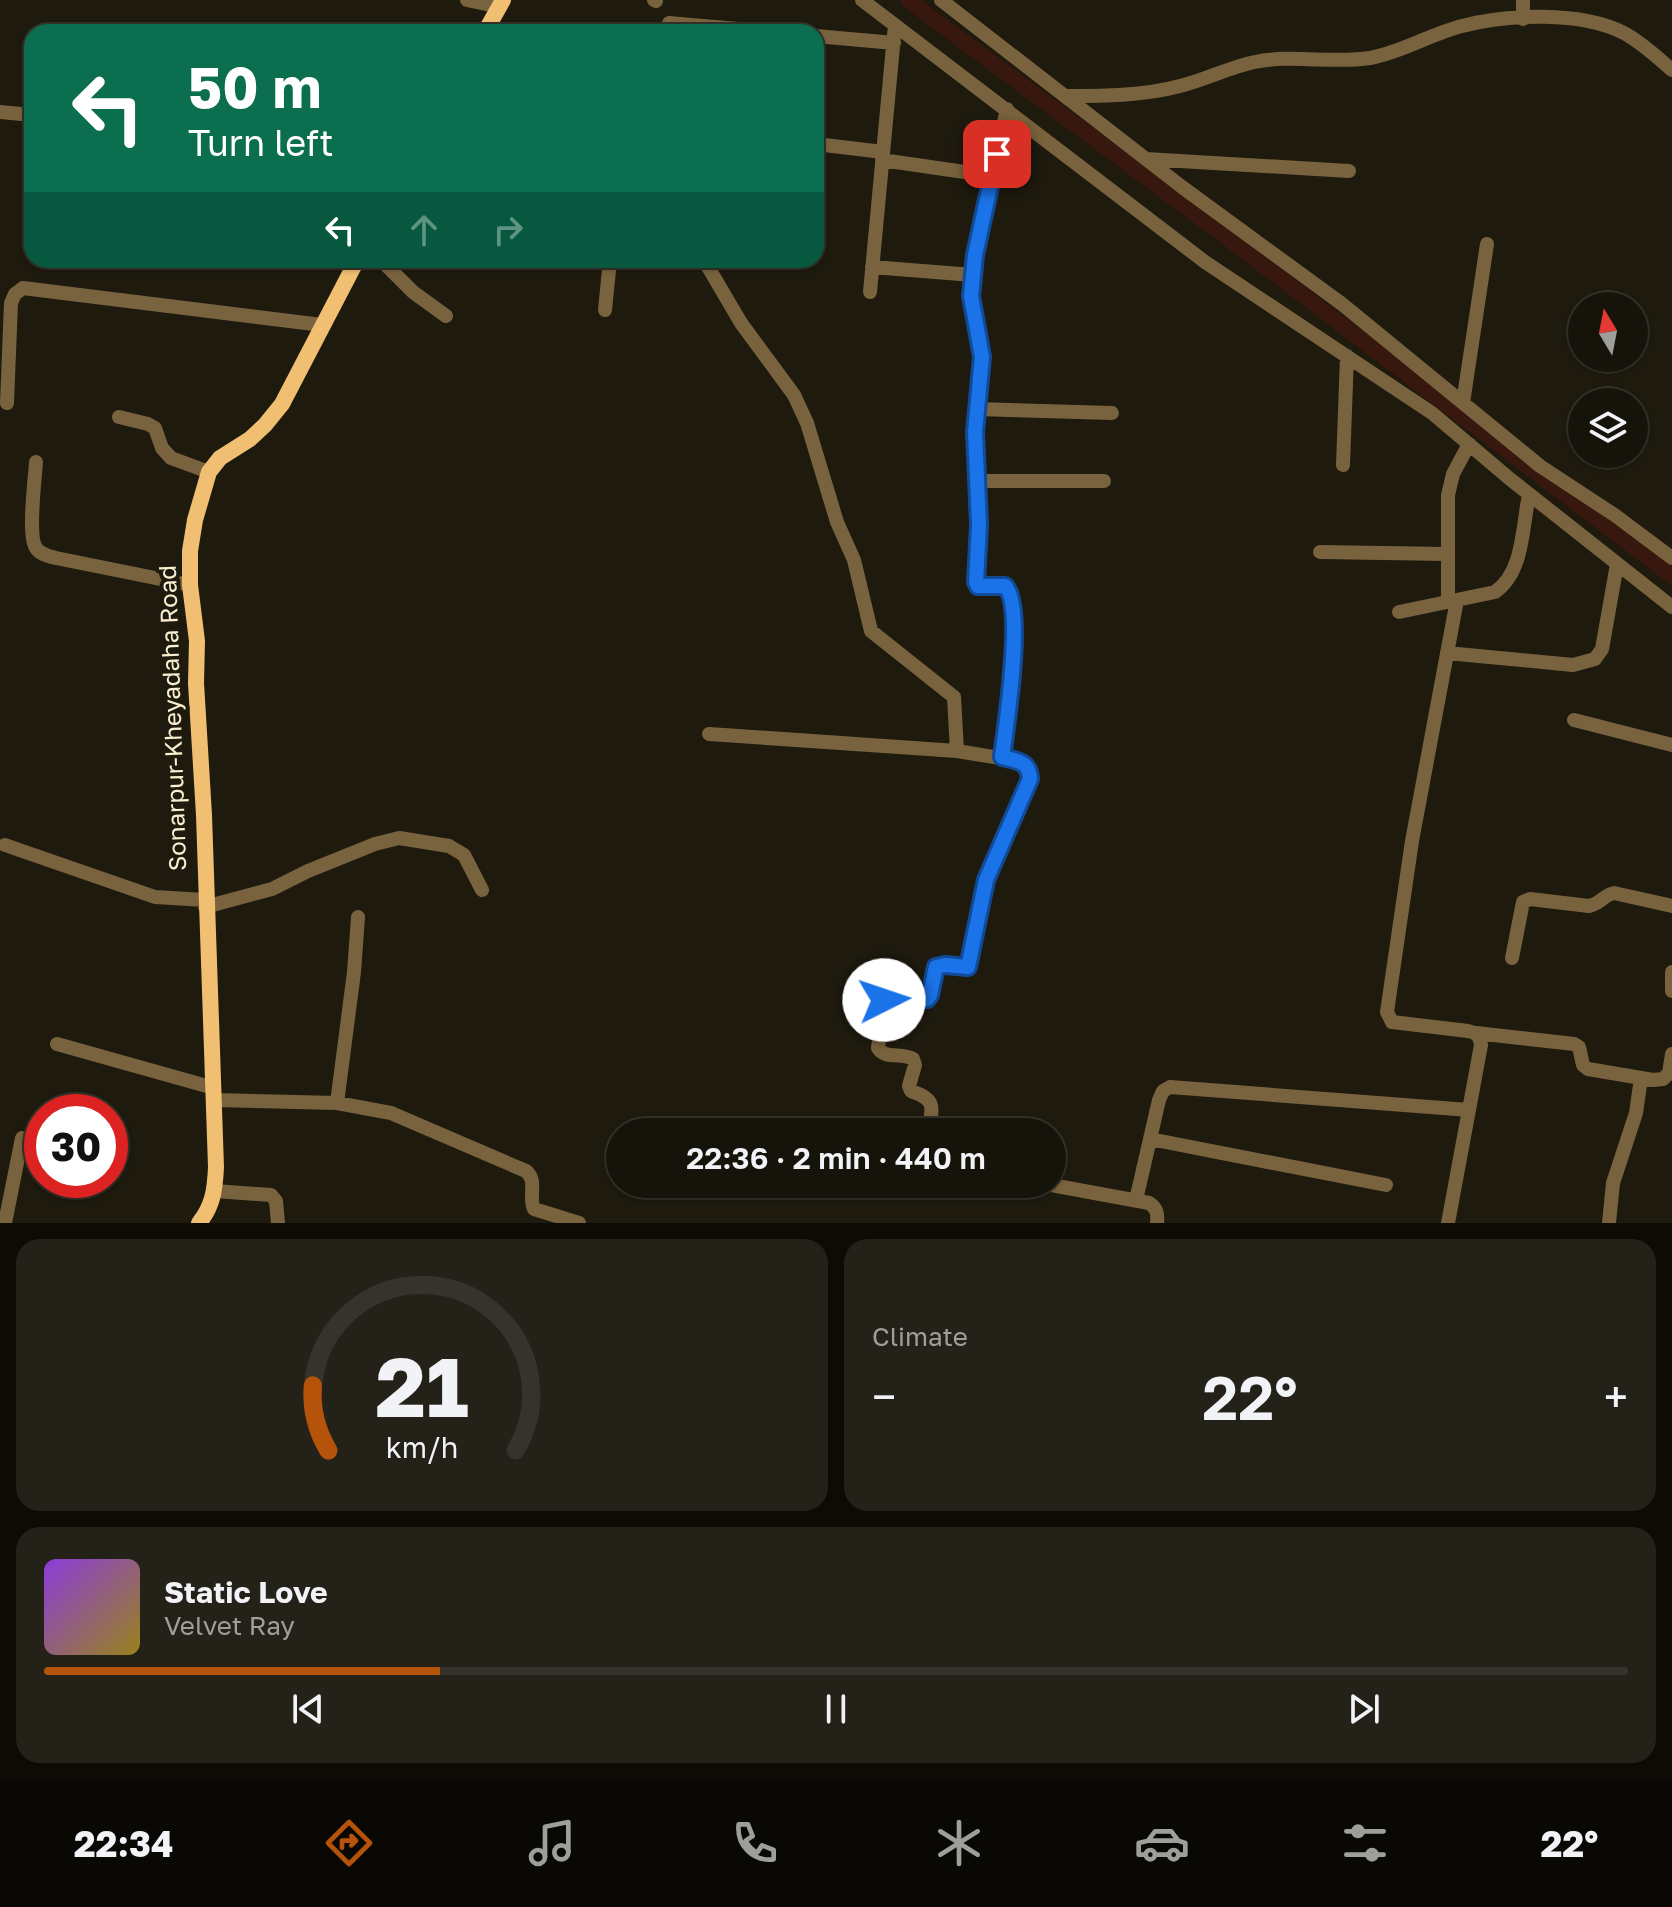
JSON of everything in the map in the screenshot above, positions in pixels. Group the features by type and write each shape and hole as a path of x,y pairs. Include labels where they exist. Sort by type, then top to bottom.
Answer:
{"main road":[{"path":"490,24 502,3"},
{"path":"209,472 220,458 250,439 282,404 353,268"},
{"name":"Sonarpur-Kheyadaha Road","path":"199,1223 212,1204 215,1191 214,1094 196,683 197,641 190,585 190,551 209,472"}],"street":[{"path":"467,0 502,3"},
{"path":"862,0 1205,262 1432,413 1529,495 1672,607"},
{"path":"1523,0 1523,19"},
{"path":"945,1 1146,159 1342,304 1540,466 1616,516 1672,558"},
{"path":"1065,96 1137,95 1178,87 1255,62 1287,59 1340,61 1370,57 1401,50 1462,26 1523,19 1579,20 1603,25 1624,33 1672,70"},
{"path":"669,23 680,24"},
{"path":"870,292 895,25"},
{"path":"824,37 894,43"},
{"path":"1002,757 1013,665 1011,597 1005,586 978,586 976,582 979,525 975,441 982,357 971,296 1007,109"},
{"path":"0,112 24,114"},
{"path":"824,145 992,176"},
{"path":"1146,159 1349,171"},
{"path":"1463,403 1487,244"},
{"path":"872,267 973,275"},
{"path":"389,268 413,292 446,316"},
{"path":"605,310 609,268"},
{"path":"709,268 741,323 794,395 807,423 837,522 854,560 871,631 954,697 957,751"},
{"path":"7,403 11,303 15,294 23,288 322,325"},
{"path":"1343,465 1347,356"},
{"path":"977,409 1112,413"},
{"path":"119,417 155,428 162,448 171,458 209,472"},
{"path":"1469,444 1453,474 1448,495 1447,554 1452,601 1447,653 1412,841 1388,1018 1392,1022 1574,1044 1579,1047 1583,1065 1588,1069 1641,1078 1663,1079 1669,1073 1672,1054"},
{"path":"36,462 33,543 37,550 56,558 190,585"},
{"path":"976,481 1104,481"},
{"path":"1399,612 1495,592 1506,584 1515,569 1529,495"},
{"path":"1320,552 1447,554"},
{"path":"1447,653 1573,665 1595,659 1602,649 1617,564"},
{"path":"1574,720 1672,745"},
{"path":"709,734 957,751 1024,762 1030,769 1030,779 986,880 970,963 963,968 936,967 927,999 896,991 886,994 884,1000 878,1048 885,1055 904,1055 913,1059 915,1065 909,1086 911,1091 927,1096 932,1107 930,1118"},
{"path":"5,845 155,897 205,903 272,889 375,844 399,838 449,846 464,855 482,890"},
{"path":"1512,958 1521,908 1523,902 1530,899 1589,906 1614,893 1672,906"},
{"path":"337,1103 358,917"},
{"path":"1672,972 1672,991"},
{"path":"1448,1223 1481,1045 1476,1033"},
{"path":"57,1044 214,1094 337,1103 391,1113 526,1171 533,1182 531,1202 534,1209 579,1223"},
{"path":"1609,1223 1613,1183 1636,1113 1641,1078"},
{"path":"1136,1200 1159,1100 1163,1091 1170,1087 1469,1110"},
{"path":"5,1223 22,1138"},
{"path":"1150,1139 1386,1185"},
{"path":"1066,1188 1155,1206 1157,1223"},
{"path":"215,1191 271,1195 276,1201 278,1223"}],"waterway":[{"path":"908,0 1672,576"}],"route":[{"path":"884,1000 886,994 896,991 927,999 936,967 968,967 986,880 1030,779 1030,769 1024,762 1002,757 1013,665 1011,597 1005,586 978,586 976,582 979,510 975,432 982,357 971,296 975,255 997,154"}]}
